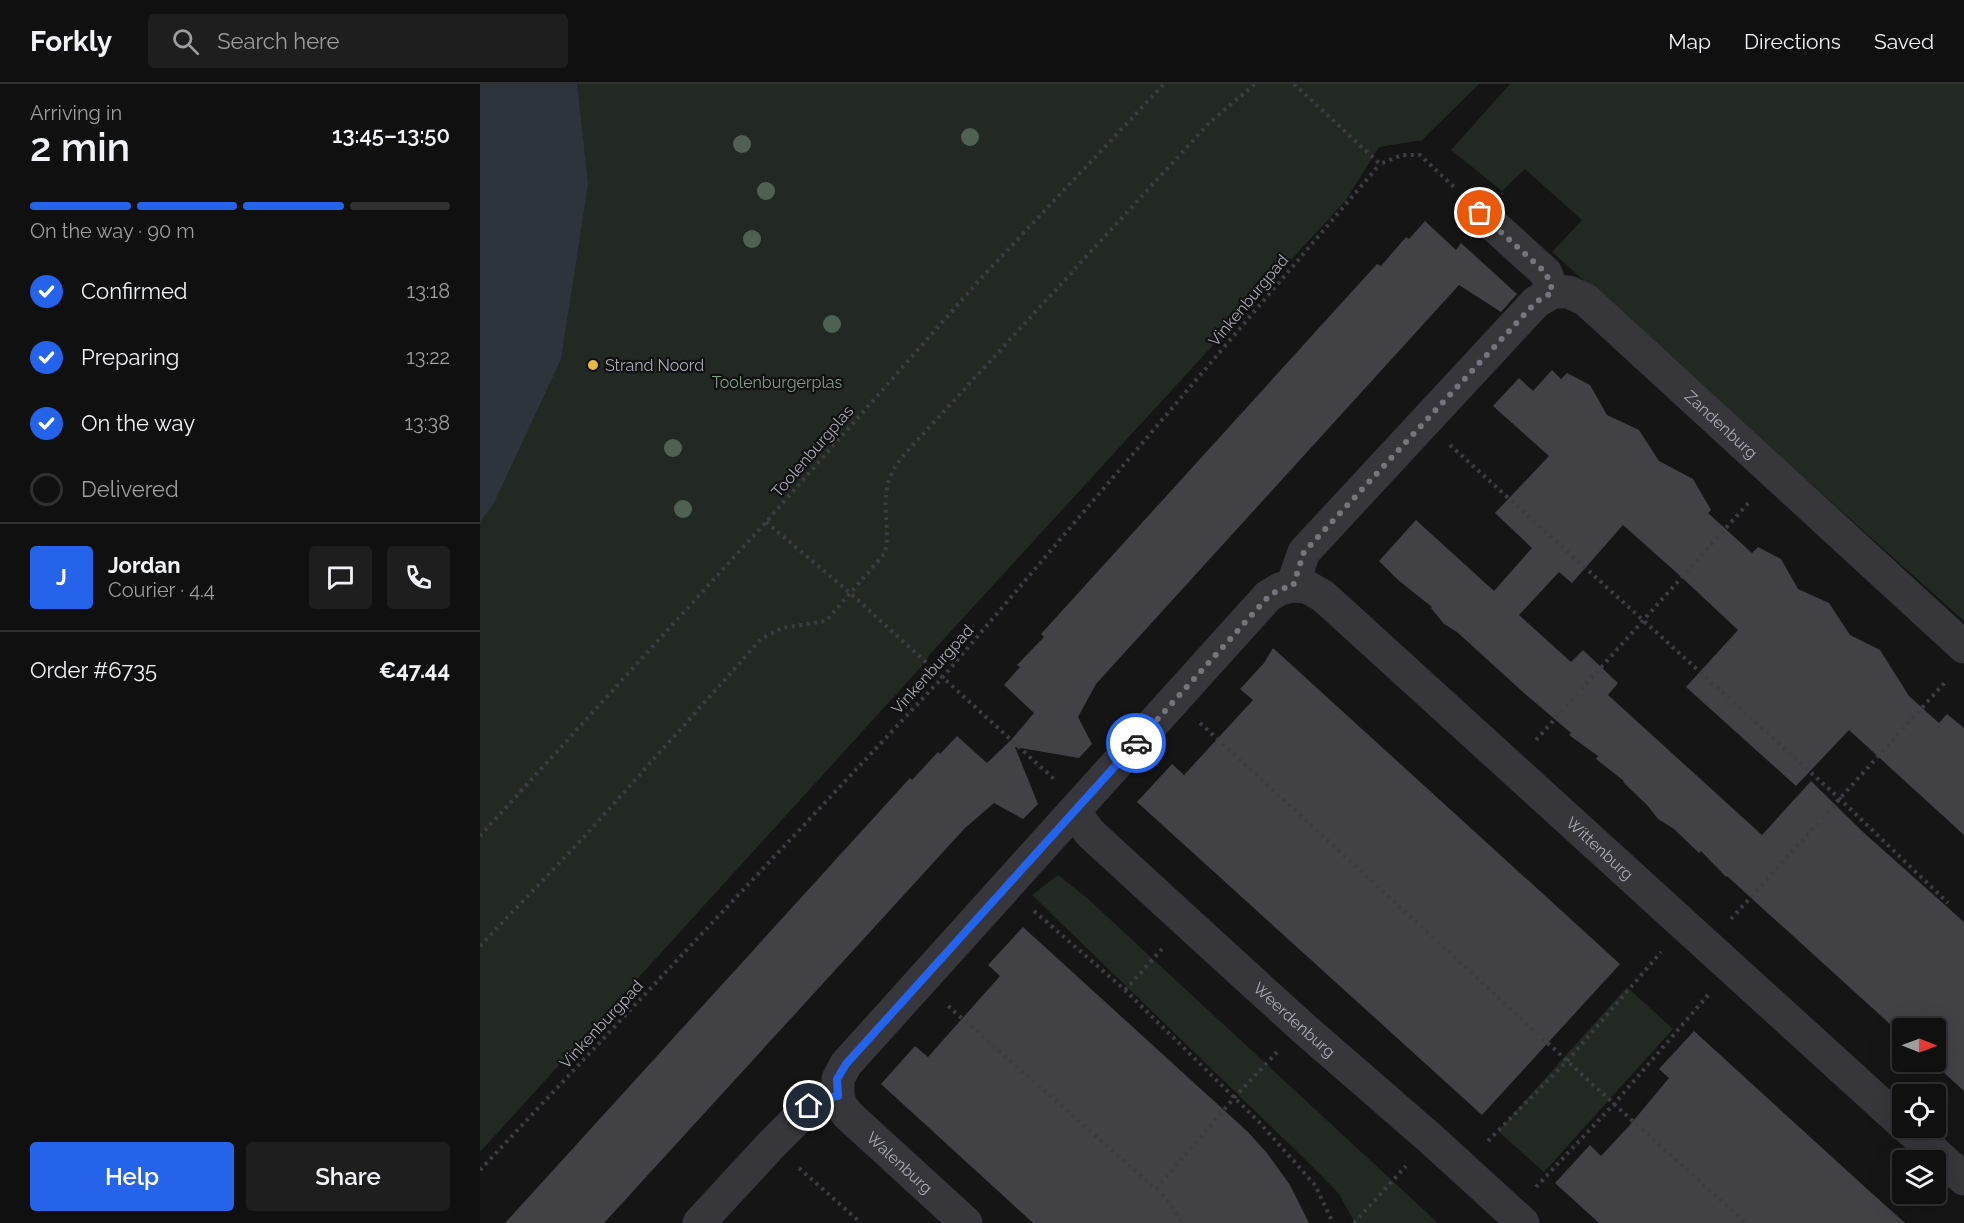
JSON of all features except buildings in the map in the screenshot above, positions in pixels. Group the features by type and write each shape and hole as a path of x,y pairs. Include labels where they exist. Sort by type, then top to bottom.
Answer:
{"street":[{"path":"699,1223 817,1099 838,1096 837,1079 846,1064 1269,596 1280,589 1293,586 1304,552 1536,302 1553,292 1546,273 1480,213"},
{"name":"Zandenburg","path":"1553,292 1569,291 1586,300 1964,647"},
{"name":"Wittenburg","path":"1293,586 1307,587 1323,596 1892,1114"},
{"name":"Weerdenburg","path":"1074,811 1090,833 1187,922 1518,1218"},
{"name":"Walenburg","path":"838,1096 841,1106 848,1115 966,1223"},
{"path":"1919,1138 1964,1179"}],"path":[{"name":"Toolenburgplas","path":"480,836 766,522 983,276 1164,84"},
{"path":"480,946 585,836 762,638 782,628 826,621 885,553 888,539 885,494 891,473 903,457 1210,122 1255,84"},
{"path":"1293,84 1380,164 1402,155 1420,155 1480,213"},
{"name":"Vinkenburgpad","path":"480,1170 943,677 1380,164"},
{"path":"1425,422 1840,799 1948,903"},
{"path":"1512,767 1776,472"},
{"path":"766,522 849,592 1059,784 1074,811"},
{"path":"1463,1167 1695,935 1840,799 1948,679"},
{"path":"1175,700 1746,1223"},
{"path":"1006,887 1125,990 1259,1122 1315,1185 1333,1223"},
{"path":"1125,990 1187,922"},
{"path":"1518,1218 1731,969"},
{"path":"920,981 1165,1197 1183,1223"},
{"path":"1156,1189 1234,1098 1301,1026"},
{"path":"1354,1223 1431,1139"},
{"path":"772,1144 861,1223"}],"green space":[{"name":"Toolenburgerplas","path":"480,84 1479,84 1422,140 1379,147 1346,200 931,653 920,668 480,1152"},
{"path":"1510,84 1964,84 1964,621 1552,252 1582,220 1525,169 1502,191 1451,150"},
{"path":"1058,875 1087,898 1438,1223 1355,1223 1339,1194 1316,1170 1032,895"},
{"path":"1627,987 1673,1029 1544,1172 1498,1131"}],"shaded area":[{"path":"480,84 577,84 588,184 561,359 494,503 480,522"}],"way so far":[{"path":"1136,743 1269,596 1280,589 1293,586 1304,552 1536,302 1553,292 1546,273 1480,213"}],"place":[{"name":"Strand Noord","path":"593,365"}],"route":[{"path":"809,1106 817,1099 838,1096 837,1079 846,1064 1136,743"}]}
